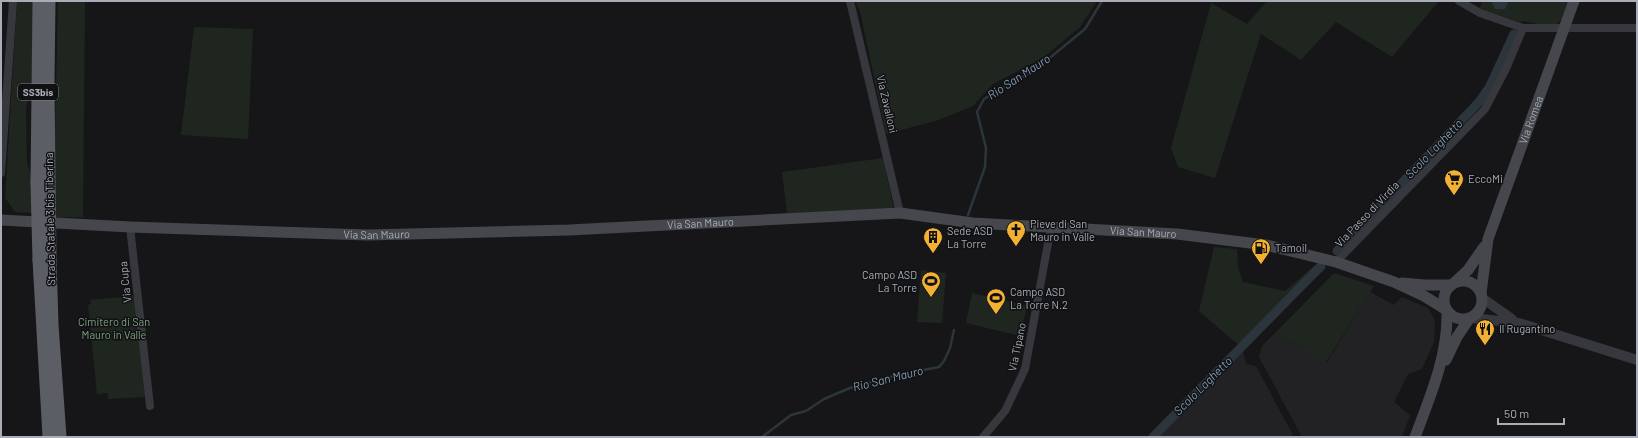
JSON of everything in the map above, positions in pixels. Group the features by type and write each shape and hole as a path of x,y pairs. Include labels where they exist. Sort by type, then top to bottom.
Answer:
{"highway":[{"name":"Strada Statale 3 bis Tiberina","path":"39,1 49,437"},
{"name":"Strada Statale 3 bis Tiberina","path":"43,182 48,81 49,1"},
{"name":"Strada Statale 3 bis Tiberina","path":"44,260 52,325 60,437"}],"main road":[{"name":"Via Romea","path":"1452,284 1476,260 1488,239 1574,1"},
{"name":"Via San Mauro","path":"1,220 130,227 368,235 569,230 900,213 973,222 1177,234 1266,245 1336,262 1394,282 1424,296 1446,311"},
{"name":"Via Romea","path":"1481,296 1488,239"},
{"path":"1415,437 1435,383 1457,337 1470,318 1480,310 1481,296 1473,284 1460,281 1452,284 1444,294 1443,299 1446,311 1447,335 1435,383"},
{"name":"Via San Mauro","path":"1394,282 1424,285 1452,284"},
{"path":"1446,311 1457,319 1470,318"}],"street":[{"path":"1,173 13,1"},
{"name":"Via Zavalloni","path":"850,1 900,213"},
{"path":"1460,1 1480,13 1523,28 1637,28"},
{"name":"Via Passo di Virdia","path":"1336,262 1485,109 1506,69 1523,28"},
{"name":"Via Cupa","path":"130,227 150,406"},
{"name":"Via Tipano","path":"983,437 1005,411 1025,369 1051,227"},
{"path":"1481,296 1504,314 1519,323"},
{"path":"1470,318 1519,323 1637,360"}],"shaded area":[{"path":"1491,1 1509,1 1505,9 1495,9"},
{"path":"1370,292 1394,305 1402,297 1428,308 1435,321 1434,342 1422,369 1408,374 1394,402 1410,415 1402,437 1302,437 1259,357 1262,346 1276,332 1327,362"},
{"path":"1242,348 1246,364 1256,366 1294,437 1153,437"}],"green space":[{"path":"17,1 33,1 32,87 26,108 27,163 33,182 33,213 15,212 5,198"},
{"path":"58,1 85,1 83,217 53,217"},
{"path":"855,1 1097,1 1080,27 1043,58 993,84 973,106 939,120 886,134 860,11"},
{"path":"1267,1 1439,1 1392,57 1336,22 1301,60 1261,34 1215,178 1178,167 1171,148 1211,3 1247,24"},
{"path":"1483,1 1569,1 1563,18 1556,25 1542,25 1525,21 1519,22 1479,9"},
{"path":"194,27 253,29 248,139 181,135"},
{"path":"883,158 894,210 787,213 782,172"},
{"path":"1214,247 1237,249 1238,267 1243,282 1285,291 1315,265 1326,268 1242,348 1199,311"},
{"name":"Campo ASD La Torre","path":"921,270 946,273 942,323 917,322"},
{"path":"1334,273 1374,286 1326,362 1276,332"},
{"name":"Campo ASD La Torre N.2","path":"972,293 1027,306 1020,336 966,323"},
{"name":"Cimitero di San Mauro in Valle","path":"133,296 134,299 136,299 145,397 108,399 108,393 97,394 88,305 91,304 90,300"}],"waterway":[{"name":"Rio San Mauro","path":"968,215 985,167 986,148 977,112 984,99 1035,70 1085,29 1102,1"},
{"name":"Scolo Laghetto","path":"1337,251 1479,102 1490,86 1514,34"},
{"name":"Scolo Laghetto","path":"1153,437 1321,266"},
{"name":"Rio San Mauro","path":"762,437 791,415 806,411 824,399 850,388 902,374 939,367 944,361 950,348 954,330"}],"place":[{"name":"EccoMi","path":"1454,196"},
{"name":"Pieve di San Mauro in Valle","path":"1016,247"},
{"name":"Sede ASD La Torre","path":"933,254"},
{"name":"Tamoil","path":"1261,265"},
{"name":"Campo ASD La Torre","path":"931,298"},
{"name":"Campo ASD La Torre N.2","path":"996,315"},
{"name":"Il Rugantino","path":"1485,346"}]}
